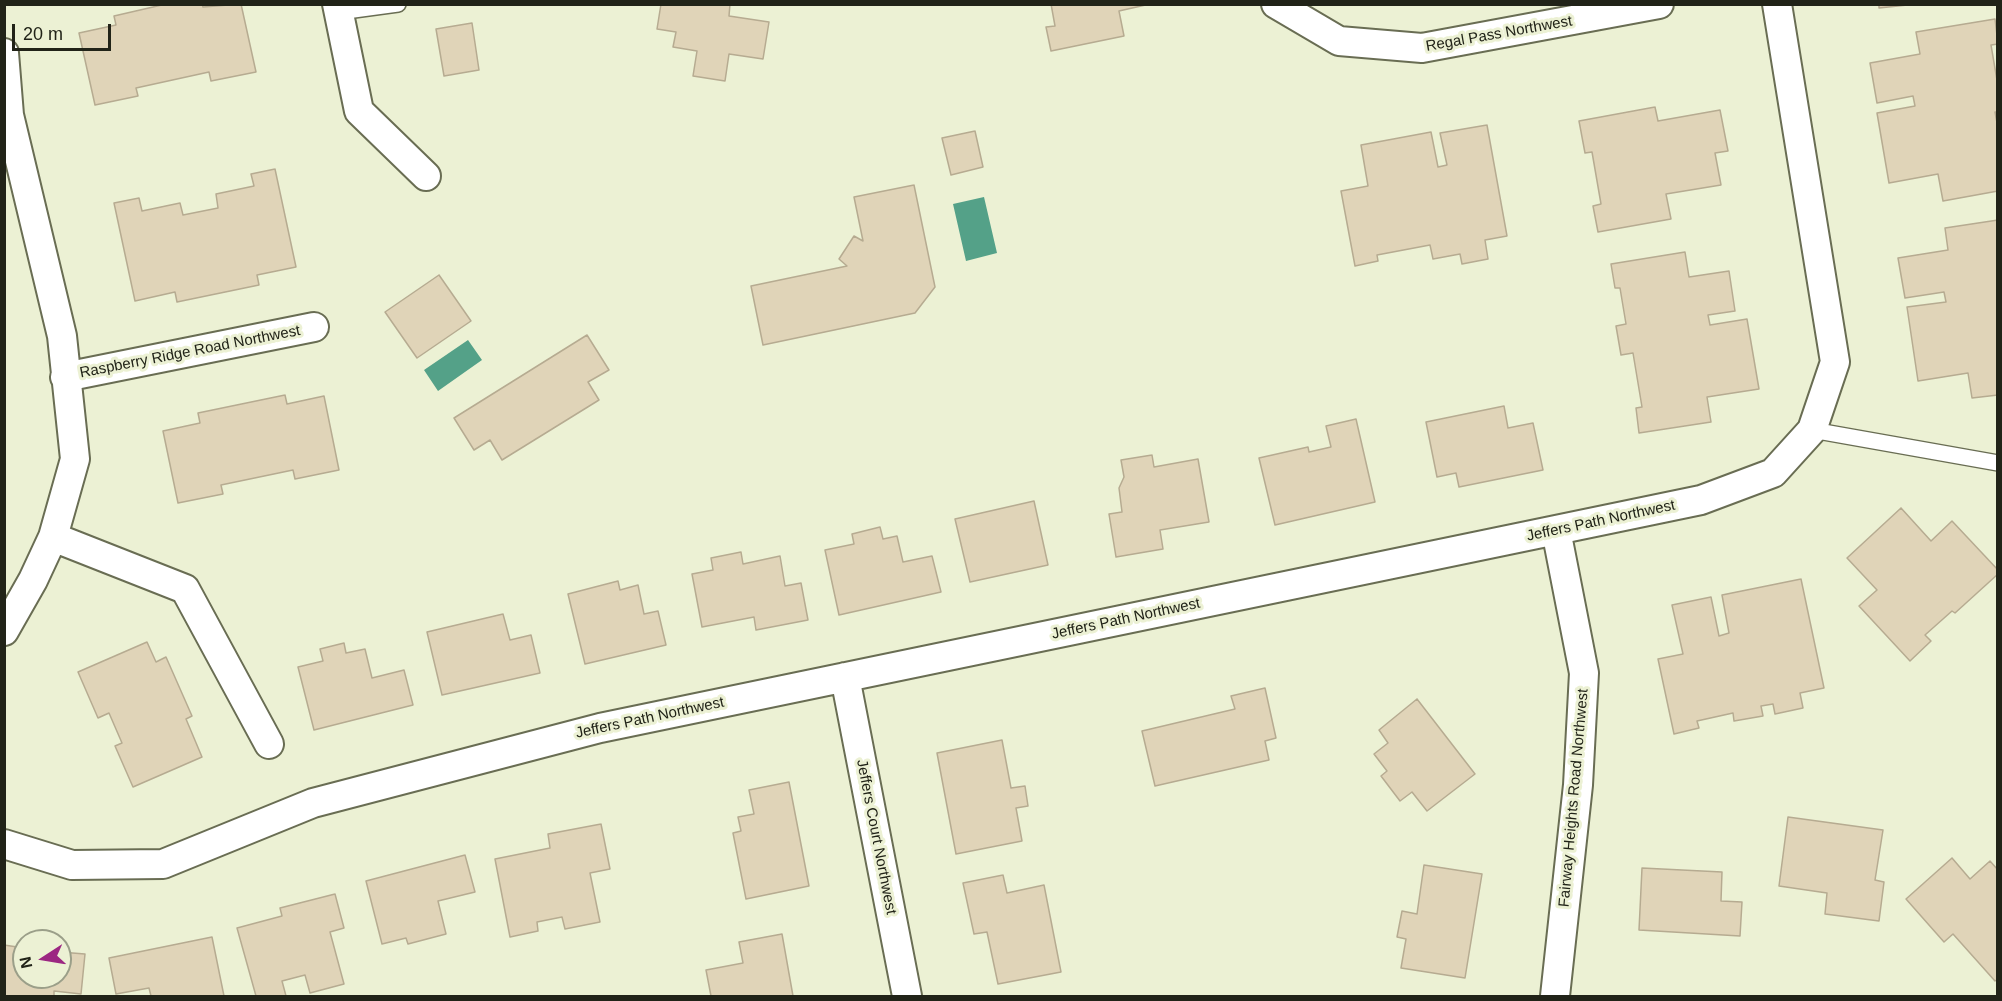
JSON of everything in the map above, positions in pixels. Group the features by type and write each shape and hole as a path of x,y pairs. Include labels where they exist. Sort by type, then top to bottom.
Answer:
{"street":[{"name":"Regal Pass Northwest","path":"1276,4 1339,41 1422,48 1659,4"},
{"name":"Jeffers Path Northwest","path":"4,844 72,865 163,864 313,803 600,728 1701,500 1773,473 1812,430 1835,362 1777,4"},
{"path":"338,8 359,111 426,176"},
{"name":"Raspberry Ridge Road Northwest","path":"4,53 9,115 56,300 75,459 52,537 33,580 4,631"},
{"name":"Raspberry Ridge Road Northwest","path":"65,377 314,327"},
{"name":"Fairway Heights Road Northwest","path":"1555,996 1578,785 1584,673 1556,530"},
{"path":"52,537 185,589 269,744"},
{"name":"Jeffers Court Northwest","path":"845,677 907,996"}],"lane":[{"path":"338,8 398,4"},
{"path":"1812,430 1998,463"}],"shaded area":[{"path":"984,197 997,253 966,261 953,204"},
{"path":"468,340 482,360 438,391 424,370"}],"building":[{"path":"166,4 202,4 203,7 241,4 256,72 211,81 209,72 136,88 138,96 95,105 79,33 116,25 114,16"},
{"path":"661,4 730,4 729,16 769,22 763,59 729,54 725,81 693,76 697,51 673,47 676,32 657,29"},
{"path":"1051,4 1150,4 1119,11 1124,36 1051,51 1046,27 1055,26"},
{"path":"1879,4 1917,4 1879,8"},
{"path":"1995,19 1998,44 1991,45 1998,86 1998,112 1995,112 1998,128 1998,191 1943,201 1938,174 1889,183 1877,113 1915,106 1913,96 1877,103 1870,63 1920,54 1916,32"},
{"path":"472,23 479,70 444,76 436,29"},
{"path":"1655,107 1658,121 1720,110 1728,151 1715,153 1721,185 1666,194 1671,219 1598,232 1593,206 1601,204 1592,152 1585,153 1579,121"},
{"path":"1487,125 1507,236 1485,240 1488,259 1462,264 1460,254 1433,259 1430,245 1377,255 1378,261 1355,266 1341,191 1368,186 1361,145 1431,132 1438,167 1447,165 1440,133"},
{"path":"975,131 983,167 951,175 942,138"},
{"path":"275,169 296,267 257,275 259,285 177,302 175,292 135,301 114,203 139,198 142,211 180,203 183,215 218,208 216,194 254,186 251,174"},
{"path":"914,185 935,287 915,313 763,345 751,286 847,266 839,259 854,236 863,241 854,197"},
{"path":"1998,220 1998,395 1972,398 1968,373 1918,381 1907,307 1946,302 1944,292 1905,298 1898,258 1948,250 1945,228"},
{"path":"1685,252 1689,277 1729,271 1735,311 1708,315 1710,325 1747,319 1759,389 1707,397 1711,422 1639,433 1636,408 1642,407 1633,353 1621,355 1616,326 1626,324 1620,288 1615,288 1611,264"},
{"path":"439,275 471,321 417,358 385,312"},
{"path":"587,335 609,370 588,382 599,400 502,460 490,440 474,450 454,418"},
{"path":"285,395 287,404 324,396 339,470 295,479 293,470 221,485 223,494 178,503 163,431 200,423 198,413"},
{"path":"1504,406 1508,428 1533,423 1543,470 1459,487 1456,473 1437,477 1426,422"},
{"path":"1356,419 1375,502 1275,525 1259,458 1308,447 1309,452 1331,447 1326,426"},
{"path":"1152,455 1154,467 1198,459 1209,522 1160,530 1163,549 1116,557 1109,514 1122,512 1119,488 1124,477 1121,460"},
{"path":"1034,501 1048,565 970,582 955,519"},
{"path":"1901,508 1931,541 1952,521 1998,570 1998,574 1955,613 1952,611 1925,635 1931,641 1910,661 1859,606 1877,590 1847,558"},
{"path":"880,527 883,539 897,536 903,562 932,556 941,592 839,615 825,550 854,544 852,534"},
{"path":"741,552 743,564 780,556 785,586 801,583 808,620 756,630 754,617 702,627 692,574 713,570 711,558"},
{"path":"1801,579 1824,688 1800,693 1803,708 1775,714 1773,704 1761,706 1763,716 1734,721 1733,713 1697,721 1699,728 1674,734 1658,659 1683,654 1672,605 1711,597 1719,636 1729,633 1722,595"},
{"path":"618,581 620,590 638,585 644,614 658,611 666,645 585,664 568,594"},
{"path":"503,614 510,640 531,635 540,673 442,695 427,632"},
{"path":"147,642 156,662 166,657 192,716 186,719 202,757 133,787 115,746 122,743 109,713 98,718 78,672"},
{"path":"344,643 346,653 365,649 372,678 404,670 413,705 314,730 298,667 323,661 320,649"},
{"path":"1265,688 1276,738 1265,741 1269,760 1155,786 1142,731 1235,709 1231,696"},
{"path":"1417,699 1475,774 1427,811 1412,792 1400,801 1381,776 1387,771 1374,754 1388,743 1379,730"},
{"path":"1002,740 1011,788 1025,786 1028,806 1016,808 1022,841 956,854 937,753"},
{"path":"789,782 809,886 746,899 733,833 741,831 738,817 754,814 749,790"},
{"path":"1788,817 1883,830 1875,880 1884,882 1879,921 1825,914 1827,893 1779,886"},
{"path":"601,824 610,869 590,873 600,922 565,929 562,917 537,922 538,931 510,937 495,859 550,848 548,834"},
{"path":"465,855 475,892 438,901 446,934 408,944 406,938 382,944 366,881"},
{"path":"1952,858 1970,879 1990,861 1998,870 1998,979 1995,981 1953,934 1944,942 1906,899"},
{"path":"1424,865 1482,874 1465,978 1401,968 1406,939 1397,937 1402,911 1417,914"},
{"path":"1642,868 1722,872 1721,901 1742,902 1740,936 1639,930"},
{"path":"1003,875 1007,893 1044,885 1061,972 998,984 987,932 974,934 963,883"},
{"path":"335,894 344,928 330,932 344,984 310,993 305,975 282,981 286,996 256,996 237,928 282,916 280,908"},
{"path":"782,934 793,996 711,996 706,970 743,963 739,942"},
{"path":"212,937 224,996 151,996 149,988 116,994 109,958"},
{"path":"4,945 12,946 12,989 72,989 72,953 85,954 81,994 54,991 54,996 4,996"}]}
